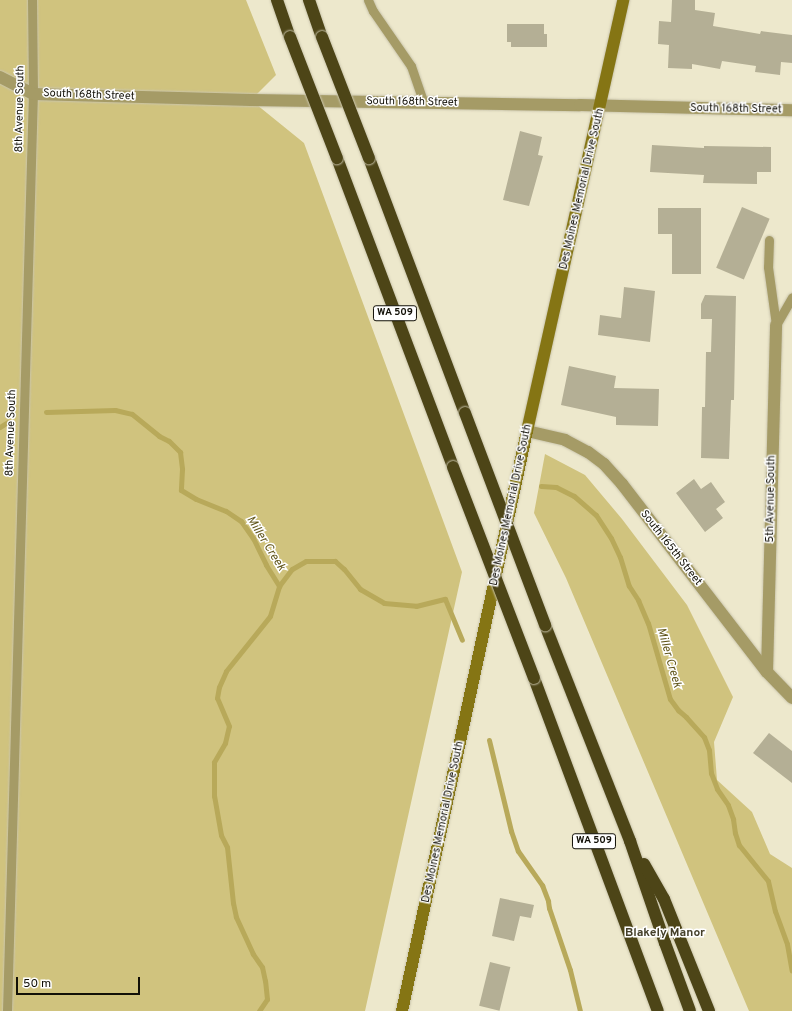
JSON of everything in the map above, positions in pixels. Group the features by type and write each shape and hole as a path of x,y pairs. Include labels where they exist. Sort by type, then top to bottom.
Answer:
{"highway":[{"name":"WA 509","path":"277,0 534,678 656,1009"},
{"name":"WA 509","path":"309,0 545,625 630,841 690,1011"},
{"path":"630,841 664,899 709,1011"}],"main road":[{"name":"Des Moines Memorial Drive South","path":"402,1011 527,431 601,106 623,0"}],"street":[{"path":"0,77 33,94"},
{"name":"South 168th Street","path":"33,94 251,100 792,110"},
{"name":"5th Avenue South","path":"767,672 776,325"},
{"name":"South 165th Street","path":"527,431 565,440 588,452 604,464 622,484 767,672 792,698"}],"lane":[{"name":"8th Avenue South","path":"7,1011 33,94 32,0"},
{"path":"368,0 373,10 411,66 424,103"},
{"path":"769,240 768,267 776,325"},
{"path":"776,325 792,297"}],"shaded area":[{"path":"0,0 246,0 276,75 251,100 304,143 462,572 365,1011 0,1011"},
{"path":"545,454 585,475 622,519 687,605 733,697 714,742 717,780 752,812 770,854 792,868 792,1011 749,1011 566,578 534,513"}],"building":[{"path":"672,0 695,0 695,10 715,13 713,26 760,34 761,31 792,35 792,63 781,62 780,75 755,72 756,66 722,61 720,69 692,64 692,69 668,68 669,45 658,44 659,21 671,22"},
{"path":"507,24 544,24 544,34 547,34 547,47 511,47 511,42 507,42"},
{"path":"520,131 542,137 538,155 543,156 529,206 503,200"},
{"path":"652,145 704,148 704,146 771,147 771,172 757,172 757,184 703,183 704,175 650,172"},
{"path":"742,207 770,219 744,279 716,268"},
{"path":"658,208 701,208 701,274 672,274 672,234 658,234"},
{"path":"624,287 655,291 650,342 598,335 600,315 621,318"},
{"path":"705,295 736,296 734,400 731,400 729,459 701,458 702,407 705,407 706,352 711,352 712,319 701,319 701,304"},
{"path":"569,366 616,376 614,388 659,389 658,426 616,425 616,417 561,405"},
{"path":"694,479 701,489 711,482 725,502 716,509 723,518 705,532 676,493"},
{"path":"769,733 792,751 792,783 753,753"},
{"path":"500,898 534,905 531,918 520,916 514,941 492,936"},
{"path":"490,962 510,967 499,1011 479,1006"}],"waterway":[{"name":"Miller Creek","path":"46,412 115,410 132,414 159,436 169,441 180,452 182,469 181,490 196,499 226,511 241,521 253,538 266,565 279,586 292,569 306,561 335,561 344,569 360,589 384,603 416,606 445,599 462,640"},
{"name":"Miller Creek","path":"0,427 8,422"},
{"name":"Miller Creek","path":"541,486 556,487 574,496 596,515 611,538 620,557 629,586 638,600 648,623 670,699 678,710 704,737 709,750 711,773 717,789 728,805 739,845 768,881 775,911 787,944 792,971"},
{"path":"259,1011 267,999 265,981 262,967 253,954 236,917 227,847 221,835 214,796 214,762 225,743 229,726 217,698 219,687 226,671 270,616 279,586"},
{"path":"489,740 511,831 518,851 542,885 570,970 580,1011"}],"district":[{"name":"Blakely Manor","path":"665,934"}]}
